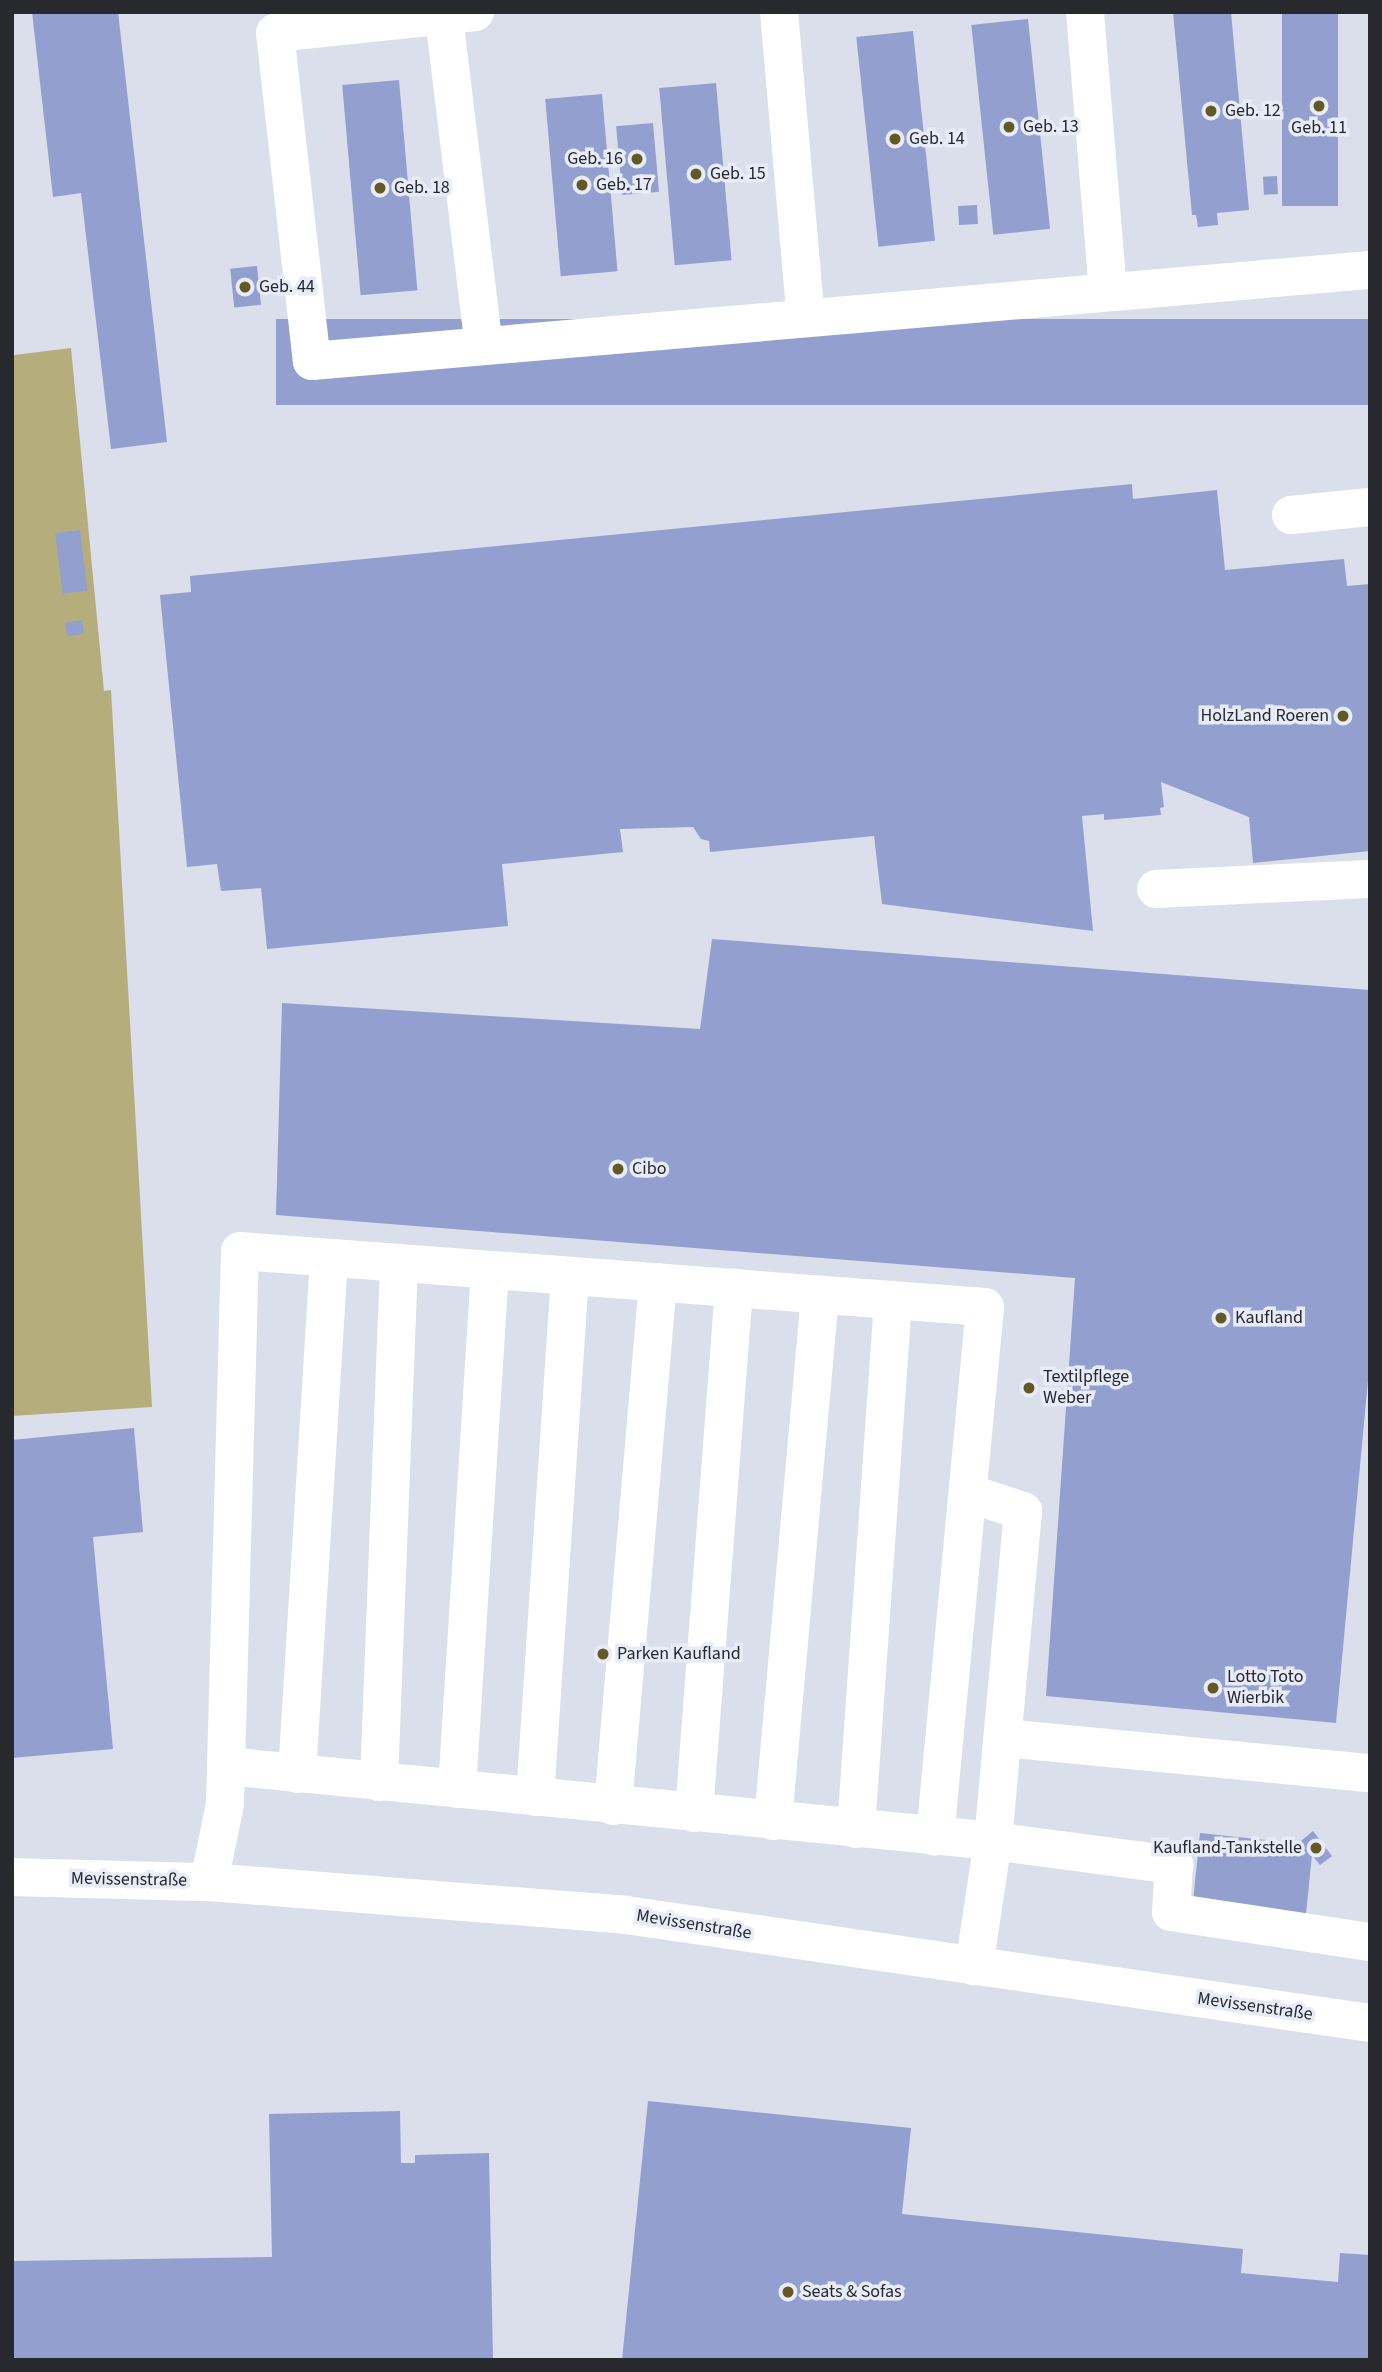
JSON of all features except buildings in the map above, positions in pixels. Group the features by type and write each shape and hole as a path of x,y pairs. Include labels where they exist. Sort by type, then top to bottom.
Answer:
{"street":[{"path":"779,12 806,318"},
{"path":"1086,12 1108,292"},
{"path":"484,346 460,15 275,33 312,361 1370,270"},
{"path":"1291,515 1370,507"},
{"path":"1156,889 1370,879"},
{"path":"209,1882 225,1804 240,1251 985,1307 935,1837"},
{"path":"298,1774 329,1258"},
{"path":"379,1782 399,1263"},
{"path":"457,1789 490,1270"},
{"path":"535,1797 570,1276"},
{"path":"613,1805 658,1282"},
{"path":"694,1813 734,1288"},
{"path":"774,1821 820,1295"},
{"path":"856,1829 893,1301"},
{"path":"968,1493 1023,1511 993,1841 974,1967"},
{"path":"1004,1738 1370,1773"},
{"path":"226,1766 993,1841 1174,1864 1171,1912 1370,1942"},
{"name":"Mevissenstraße","path":"12,1877 209,1882 626,1914 1370,2023"}],"shaded area":[{"path":"12,341 14,355 71,348 104,691 111,690 152,1407 12,1416"}],"place":[{"name":"Geb. 11","path":"1319,106"},
{"name":"Geb. 12","path":"1211,111"},
{"name":"Geb. 13","path":"1009,127"},
{"name":"Geb. 14","path":"895,139"},
{"name":"Geb. 16","path":"637,159"},
{"name":"Geb. 15","path":"696,174"},
{"name":"Geb. 17","path":"582,185"},
{"name":"Geb. 18","path":"380,188"},
{"name":"Geb. 44","path":"245,287"},
{"name":"HolzLand Roeren","path":"1343,716"},
{"name":"Cibo","path":"618,1169"},
{"name":"Kaufland","path":"1221,1318"},
{"name":"Textilpflege Weber","path":"1029,1388"},
{"name":"Parken Kaufland","path":"603,1654"},
{"name":"Lotto Toto Wierbik","path":"1213,1688"},
{"name":"Kaufland-Tankstelle","path":"1316,1848"},
{"name":"Seats & Sofas","path":"788,2292"}]}
